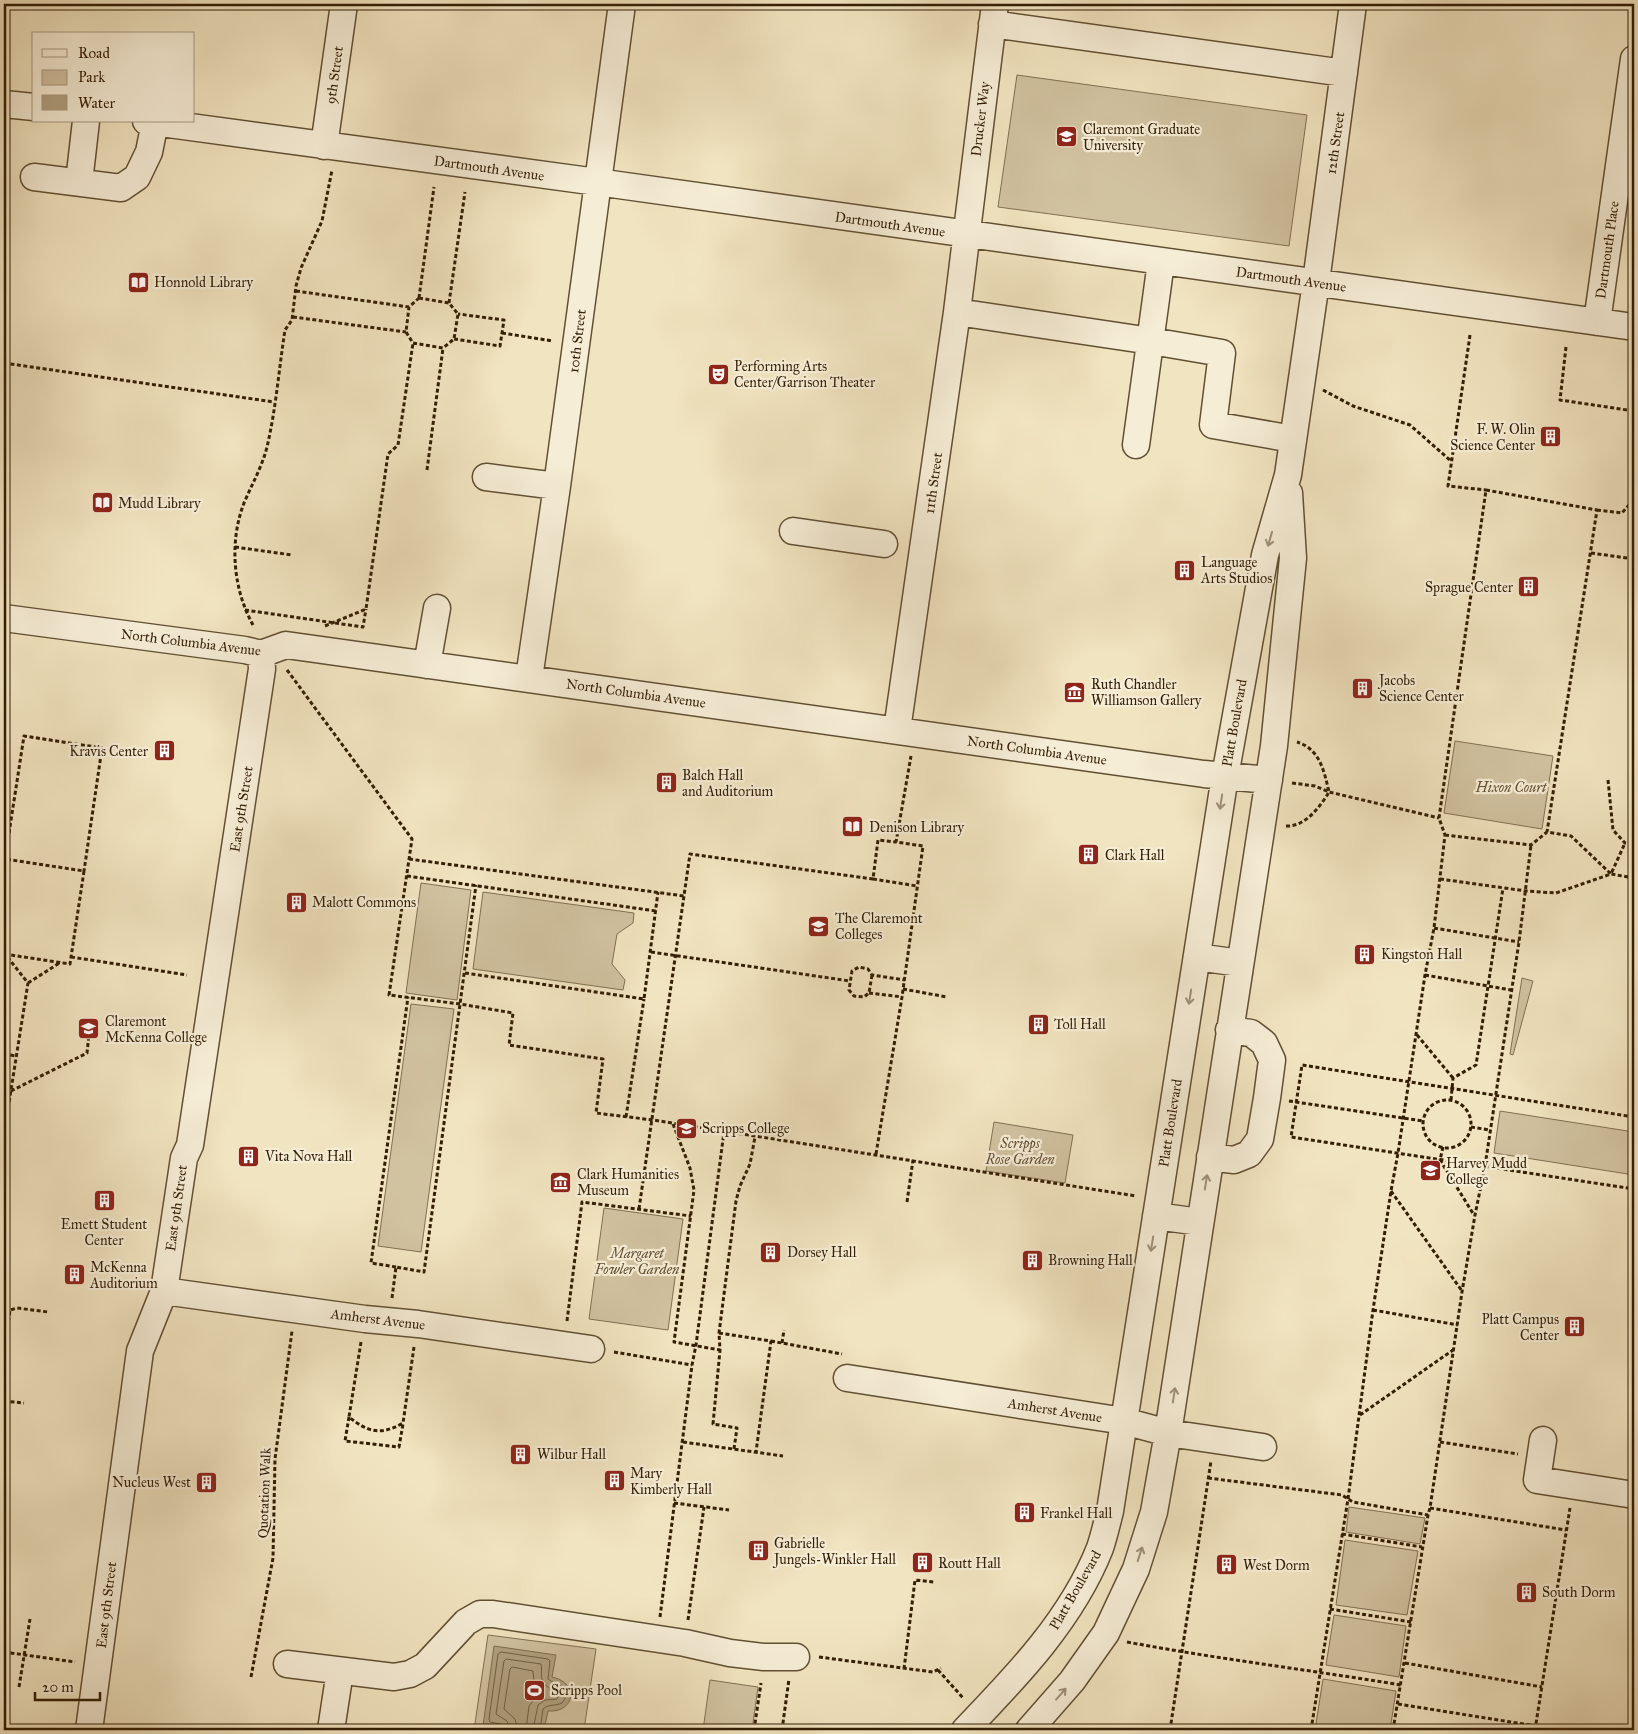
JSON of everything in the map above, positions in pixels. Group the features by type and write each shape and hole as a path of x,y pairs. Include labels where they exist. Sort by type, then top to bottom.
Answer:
{"street":[{"name":"9th Street","path":"329,146 344,4"},
{"name":"10th Street","path":"529,678 622,4"},
{"name":"12th Street","path":"1316,282 1353,4"},
{"path":"994,14 1344,72"},
{"name":"Drucker Way","path":"966,235 994,14"},
{"name":"Dartmouth Place","path":"1597,322 1634,59"},
{"path":"4,104 32,107"},
{"path":"79,182 86,122"},
{"name":"Dartmouth Avenue","path":"150,122 597,182 1634,327"},
{"path":"34,176 121,188 137,177 149,152 150,122"},
{"name":"11th Street","path":"905,740 966,235"},
{"path":"1136,445 1162,262"},
{"name":"Platt Boulevard","path":"972,1723 1037,1652 1065,1614 1083,1583 1100,1547 1110,1511 1124,1421 1150,1206 1196,957 1225,776 1265,555 1288,475 1316,282"},
{"path":"956,312 1222,353 1213,426 1293,439"},
{"name":"Platt Boulevard","path":"1029,1730 1072,1681 1106,1634 1136,1569 1154,1512 1168,1433 1269,780 1293,558 1288,475"},
{"path":"486,477 557,486"},
{"path":"793,531 884,544"},
{"path":"427,666 437,608"},
{"name":"North Columbia Avenue","path":"4,618 245,650 261,654 286,645 427,666 529,678 905,740 1269,780"},
{"name":"East 9th Street","path":"89,1730 140,1351 164,1291 184,1158 190,1145 261,679 261,654"},
{"path":"1196,957 1240,963"},
{"path":"1210,1157 1234,1160 1248,1154 1260,1139 1272,1060 1264,1042 1251,1033 1229,1030"},
{"path":"1150,1206 1200,1222"},
{"name":"Amherst Avenue","path":"164,1291 418,1324 591,1350"},
{"name":"Amherst Avenue","path":"846,1378 1124,1421 1168,1433 1263,1447"},
{"path":"1541,1449 1537,1480 1634,1495"},
{"path":"287,1664 394,1677 410,1674 425,1666 466,1622 480,1614 493,1614 685,1643 764,1657 794,1657"},
{"path":"331,1730 340,1671"}],"path":[{"path":"253,625 245,610 236,578 235,547 238,524 244,504 263,464 268,444 285,330 293,317 301,268 322,221 328,194 329,146"},
{"path":"245,610 363,627 388,454 398,445 413,343 406,332 409,307 419,298 434,187"},
{"path":"449,303 465,192"},
{"path":"296,291 409,307"},
{"path":"419,298 449,303 458,314 504,320 500,346 454,339"},
{"path":"427,470 443,348 454,339 458,314"},
{"path":"293,317 406,332"},
{"path":"502,333 555,341"},
{"path":"1470,335 1448,486 1486,490 1622,513 1634,499"},
{"path":"413,343 443,348"},
{"path":"1566,347 1560,400 1634,411"},
{"path":"4,363 274,402"},
{"path":"1323,390 1353,406 1410,425 1452,462"},
{"path":"1311,1730 1348,1499 1391,1191 1434,928 1445,835 1439,818 1486,490"},
{"path":"1393,1730 1430,1508 1462,1292 1485,1166 1519,942 1531,845 1547,832 1597,510"},
{"path":"235,547 292,555"},
{"path":"1591,553 1634,559"},
{"path":"322,628 366,609"},
{"path":"286,669 412,838 389,995 460,1004 513,1014 509,1045 603,1059 596,1113 913,1160 1150,1206"},
{"path":"4,870 24,736 102,748 70,964 4,954"},
{"path":"896,842 905,740"},
{"path":"1285,826 1293,826 1319,808 1329,792 1324,767 1312,751 1300,742 1293,741"},
{"path":"1608,780 1613,830 1625,843 1634,845"},
{"path":"1304,784 1329,792 1439,818"},
{"path":"1547,832 1571,836 1611,874"},
{"path":"1445,835 1531,845"},
{"path":"873,879 878,840 923,846 905,980 876,1154"},
{"path":"1611,874 1625,843"},
{"path":"639,1209 690,854 918,886"},
{"path":"5,859 84,871"},
{"path":"409,859 684,896"},
{"path":"1440,879 1526,891 1556,893 1611,874 1634,878"},
{"path":"407,876 656,911"},
{"path":"408,998 371,1263 424,1272 476,885"},
{"path":"1453,1078 1476,1065 1503,888"},
{"path":"626,1117 651,952 658,892"},
{"path":"1434,928 1519,942"},
{"path":"651,952 850,981"},
{"path":"4,954 28,984"},
{"path":"71,957 187,975"},
{"path":"4,1134 28,984 61,962"},
{"path":"859,967 868,969 872,975 870,993 864,998 854,996 849,990 852,971 859,967"},
{"path":"464,973 644,999"},
{"path":"872,975 905,980"},
{"path":"1425,975 1512,990"},
{"path":"903,988 948,996"},
{"path":"870,993 902,997"},
{"path":"11,1091 87,1053 89,1034"},
{"path":"1417,1035 1453,1078 1451,1100"},
{"path":"4,1054 16,1056"},
{"path":"1634,1117 1302,1065 1291,1137 1634,1189"},
{"path":"1266,1098 1423,1121"},
{"path":"4,1099 9,1100"},
{"path":"1451,1100 1465,1107 1469,1114 1471,1127 1462,1142 1455,1146 1443,1147 1432,1142 1427,1136 1423,1121 1425,1114 1436,1102 1451,1100"},
{"path":"674,1124 693,1180 694,1190 674,1342 720,1350"},
{"path":"1471,1127 1490,1130"},
{"path":"657,1639 724,1132"},
{"path":"734,1449 737,1428 713,1424 720,1350 719,1333 736,1201 740,1186 750,1164 755,1136"},
{"path":"1443,1147 1440,1160 1475,1215"},
{"path":"907,1202 913,1160"},
{"path":"1391,1191 1462,1292"},
{"path":"563,1346 582,1202 691,1216"},
{"path":"396,1267 377,1320 348,1417 345,1441 399,1447 418,1324"},
{"path":"4,1309 17,1308 48,1312"},
{"name":"Quotation Walk","path":"251,1677 273,1558 275,1459 295,1308"},
{"path":"4,1354 10,1310"},
{"path":"1373,1310 1458,1325"},
{"path":"782,1343 784,1330"},
{"path":"719,1333 850,1356 846,1378"},
{"path":"756,1452 771,1341"},
{"path":"591,1350 692,1366"},
{"path":"1359,1415 1454,1350"},
{"path":"4,1401 24,1403"},
{"path":"348,1417 361,1427 378,1432 392,1429 403,1423"},
{"path":"683,1442 783,1456"},
{"path":"1440,1442 1541,1449"},
{"path":"1170,1730 1211,1458"},
{"path":"1208,1478 1342,1495 1353,1502 1428,1515"},
{"path":"1398,1704 1536,1728 1573,1485"},
{"path":"674,1504 729,1510"},
{"path":"685,1643 704,1507"},
{"path":"1430,1508 1566,1530"},
{"path":"1342,1534 1422,1547"},
{"path":"904,1668 915,1580 934,1582"},
{"path":"1330,1609 1412,1622"},
{"path":"19,1687 30,1619"},
{"path":"1120,1641 1401,1685"},
{"path":"4,1652 98,1665"},
{"path":"782,1730 794,1657 805,1655 933,1672 940,1669 972,1723"},
{"path":"1405,1663 1542,1687"},
{"path":"754,1730 760,1683"}],"green space":[{"path":"1017,75 1307,115 1289,246 998,207"},
{"name":"Hixon Court","path":"1455,741 1553,756 1542,829 1444,813"},
{"path":"421,883 471,890 457,1000 406,993"},
{"path":"483,892 634,913 633,923 617,934 612,964 625,980 623,990 473,969"},
{"path":"1522,978 1533,981 1513,1055 1510,1054"},
{"path":"411,1004 454,1009 421,1252 378,1246"},
{"path":"1500,1111 1634,1132 1634,1175 1494,1153"},
{"name":"Scripps Rose Garden","path":"994,1122 1073,1135 1065,1183 986,1171"},
{"name":"Margaret Fowler Garden","path":"604,1208 683,1219 668,1330 589,1319"},
{"path":"1349,1507 1425,1518 1420,1544 1346,1532"},
{"path":"1345,1540 1418,1551 1407,1615 1336,1605"},
{"path":"1334,1615 1406,1626 1399,1677 1326,1665"},
{"name":"Scripps Pool","path":"488,1635 596,1649 584,1730 474,1730"},
{"path":"1323,1679 1396,1691 1390,1730 1315,1730"},
{"path":"710,1680 758,1687 752,1730 703,1730"}],"water":[{"path":"494,1646 556,1655 552,1677 561,1680 567,1685 571,1697 569,1703 564,1707 548,1711 544,1730 515,1730 483,1726"}],"place":[{"name":"Claremont Graduate University","path":"1067,137"},
{"name":"Honnold Library","path":"138,282"},
{"name":"Performing Arts Center/Garrison Theater","path":"718,374"},
{"name":"F. W. Olin Science Center","path":"1551,437"},
{"name":"Mudd Library","path":"102,503"},
{"name":"Language Arts Studios","path":"1185,570"},
{"name":"Sprague Center","path":"1529,587"},
{"name":"Jacobs Science Center","path":"1363,688"},
{"name":"Ruth Chandler Williamson Gallery","path":"1075,692"},
{"name":"Kravis Center","path":"164,751"},
{"name":"Balch Hall and Auditorium","path":"666,783"},
{"name":"Denison Library","path":"853,827"},
{"name":"Clark Hall","path":"1089,855"},
{"name":"Malott Commons","path":"296,902"},
{"name":"The Claremont Colleges","path":"819,926"},
{"name":"Kingston Hall","path":"1365,954"},
{"name":"Toll Hall","path":"1038,1024"},
{"name":"Claremont McKenna College","path":"89,1029"},
{"name":"Scripps College","path":"686,1128"},
{"name":"Vita Nova Hall","path":"249,1156"},
{"name":"Harvey Mudd College","path":"1430,1171"},
{"name":"Clark Humanities Museum","path":"561,1182"},
{"name":"Emett Student Center","path":"104,1201"},
{"name":"Dorsey Hall","path":"771,1252"},
{"name":"Browning Hall","path":"1032,1260"},
{"name":"McKenna Auditorium","path":"74,1275"},
{"name":"Platt Campus Center","path":"1575,1327"},
{"name":"Wilbur Hall","path":"521,1454"},
{"name":"Mary Kimberly Hall","path":"614,1481"},
{"name":"Nucleus West","path":"207,1482"},
{"name":"Frankel Hall","path":"1024,1513"},
{"name":"Gabrielle Jungels-Winkler Hall","path":"758,1551"},
{"name":"Routt Hall","path":"922,1563"},
{"name":"West Dorm","path":"1227,1565"},
{"name":"South Dorm","path":"1526,1592"},
{"name":"Scripps Pool","path":"535,1690"}]}
